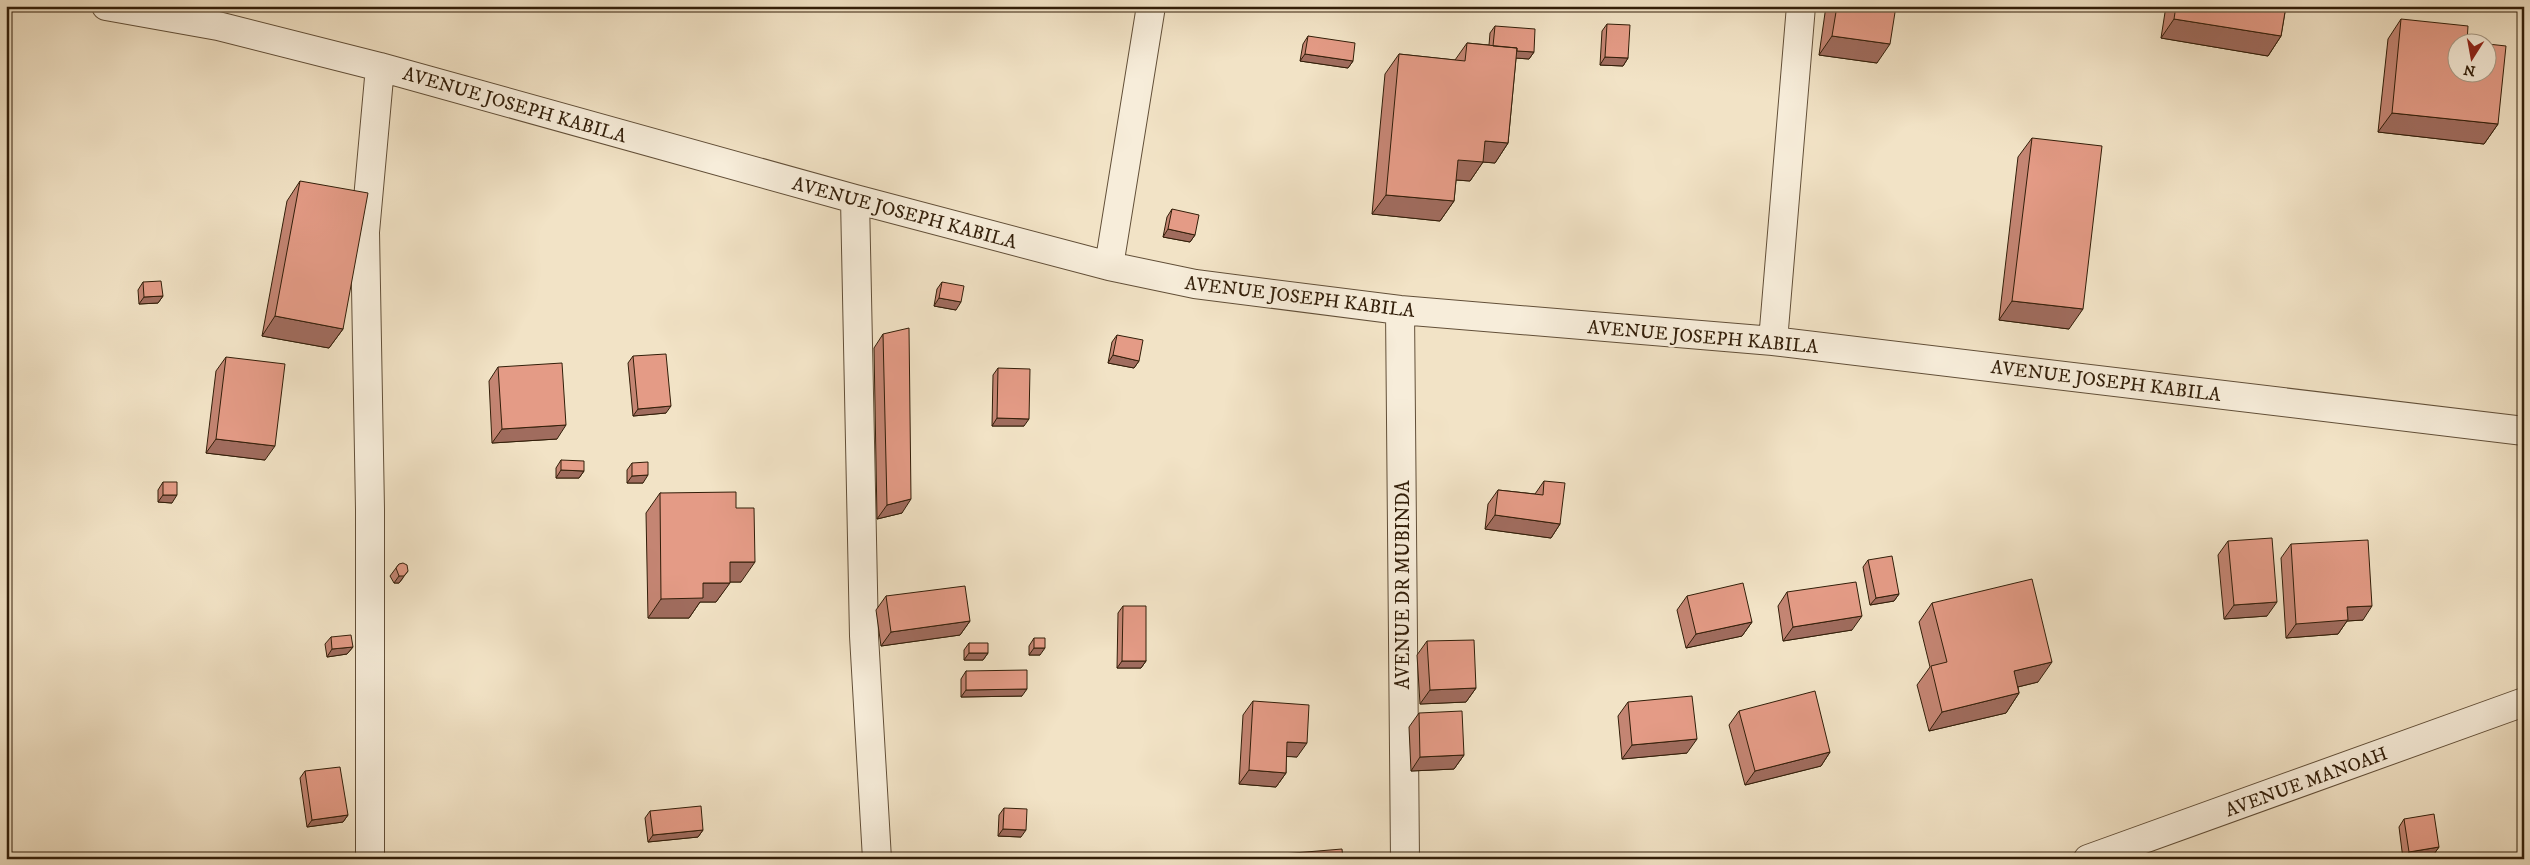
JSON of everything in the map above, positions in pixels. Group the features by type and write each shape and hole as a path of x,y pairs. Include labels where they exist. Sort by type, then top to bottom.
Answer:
{"street":[{"name":"AVENUE JOSEPH KABILA","path":"106,6 218,16 380,67 855,199 1108,266 1195,284 1400,310 1773,341 2524,430"},
{"path":"1108,266 1151,6"},
{"path":"1773,341 1801,6"},
{"path":"370,859 370,509 365,232 380,67"},
{"path":"855,199 864,636 877,859"},
{"name":"AVENUE DR MUBINDA","path":"1400,310 1405,859"},
{"name":"AVENUE MANOAH","path":"2104,856 2524,702"}],"building":[{"path":"1837,6 1896,6 1890,44 1832,36"},
{"path":"2176,6 2286,6 2281,36 2174,19"},
{"path":"2401,19 2468,26 2468,32 2448,32 2448,82 2498,82 2498,45 2506,46 2498,124 2392,113"},
{"path":"1607,24 1630,25 1628,58 1605,57"},
{"path":"1495,26 1535,29 1534,52 1493,46"},
{"path":"1308,36 1355,43 1353,61 1305,54"},
{"path":"1467,43 1517,48 1508,143 1485,141 1483,162 1458,160 1454,201 1386,195 1399,54 1465,61"},
{"path":"2032,138 2102,146 2083,309 2012,301"},
{"path":"300,181 368,193 343,329 275,316"},
{"path":"1172,209 1199,215 1195,235 1168,229"},
{"path":"161,281 163,296 144,297 143,282"},
{"path":"942,282 964,286 961,302 939,298"},
{"path":"909,328 911,499 887,505 883,334"},
{"path":"1117,335 1143,340 1139,361 1113,355"},
{"path":"666,354 671,406 638,409 633,356"},
{"path":"226,357 285,364 275,446 216,439"},
{"path":"562,363 566,425 502,429 498,367"},
{"path":"998,368 1030,369 1029,419 997,418"},
{"path":"561,460 584,461 584,471 561,470"},
{"path":"648,462 648,475 632,476 632,463"},
{"path":"1544,481 1565,483 1560,524 1495,515 1498,490 1543,495"},
{"path":"163,482 177,482 177,495 163,495"},
{"path":"736,492 736,508 754,508 755,562 730,562 730,583 703,583 703,598 661,599 660,493"},
{"path":"2272,538 2277,602 2234,605 2228,541"},
{"path":"2368,540 2372,606 2347,607 2348,620 2296,624 2291,544"},
{"path":"1892,556 1899,594 1876,598 1868,560"},
{"path":"399,564 407,565 408,571 404,576 399,576 396,568"},
{"path":"2032,579 2052,662 2014,671 2019,693 1942,712 1931,666 1947,662 1932,603"},
{"path":"1856,582 1862,616 1793,627 1787,592"},
{"path":"1743,583 1752,622 1696,634 1687,596"},
{"path":"965,586 970,621 891,632 886,596"},
{"path":"1123,606 1146,606 1146,661 1122,661"},
{"path":"351,635 353,647 332,649 331,637"},
{"path":"1034,638 1045,638 1045,648 1034,648"},
{"path":"1474,640 1476,688 1430,690 1427,641"},
{"path":"969,643 988,643 988,653 969,653"},
{"path":"1027,670 1027,689 966,690 966,671"},
{"path":"1815,691 1830,752 1755,771 1739,711"},
{"path":"1692,696 1697,739 1632,745 1628,702"},
{"path":"1253,701 1309,705 1307,743 1287,742 1286,773 1249,770"},
{"path":"1462,711 1464,755 1420,757 1419,713"},
{"path":"340,767 348,815 312,820 305,771"},
{"path":"701,806 703,830 653,835 650,811"},
{"path":"1004,808 1027,809 1026,830 1003,829"},
{"path":"2434,814 2439,847 2409,852 2404,819"},
{"path":"1342,849 1343,859 1258,859 1258,856"}]}
